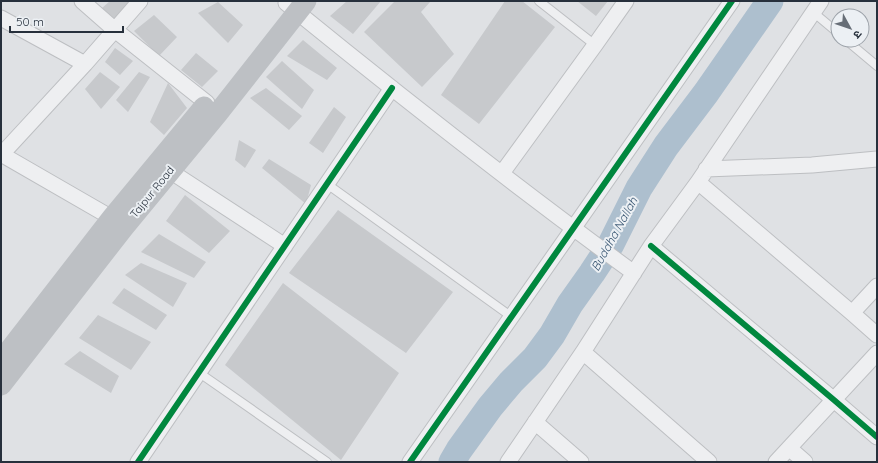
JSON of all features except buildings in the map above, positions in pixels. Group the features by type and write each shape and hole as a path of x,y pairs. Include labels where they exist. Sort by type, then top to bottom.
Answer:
{"main road":[{"name":"Tajpur Road","path":"1,361 112,218 207,103 294,4"},
{"name":"Tajpur Road","path":"1,385 124,227 223,106 294,4"}],"street":[{"path":"82,1 115,30 207,103"},
{"path":"112,218 2,154 85,64 140,1"},
{"path":"502,173 626,1"},
{"path":"410,462 512,317 578,232 732,1"},
{"path":"294,4 392,88 578,232 634,273"},
{"path":"508,462 583,352 651,246 698,182 817,7"},
{"path":"1,18 85,64"},
{"path":"138,462 392,88"},
{"path":"706,169 812,165 877,159"},
{"path":"170,171 285,246"},
{"path":"698,182 877,335"},
{"path":"651,246 877,437"},
{"path":"852,313 877,286"},
{"path":"583,352 709,462"},
{"path":"776,462 877,353"},
{"path":"535,422 581,462"},
{"path":"789,448 805,462"}],"lane":[{"path":"539,1 595,45"},
{"path":"817,7 830,23"},
{"path":"856,48 877,66"},
{"path":"327,184 512,317"},
{"path":"198,372 327,462"}],"waterway":[{"name":"Buddha Nallah","path":"452,462 490,407 511,382 535,358 552,335 570,304 611,244 639,188 666,146 706,93 770,1"}],"cycle path":[{"path":"410,462 732,1"},
{"path":"138,462 392,88"},
{"path":"651,246 877,437"}]}
